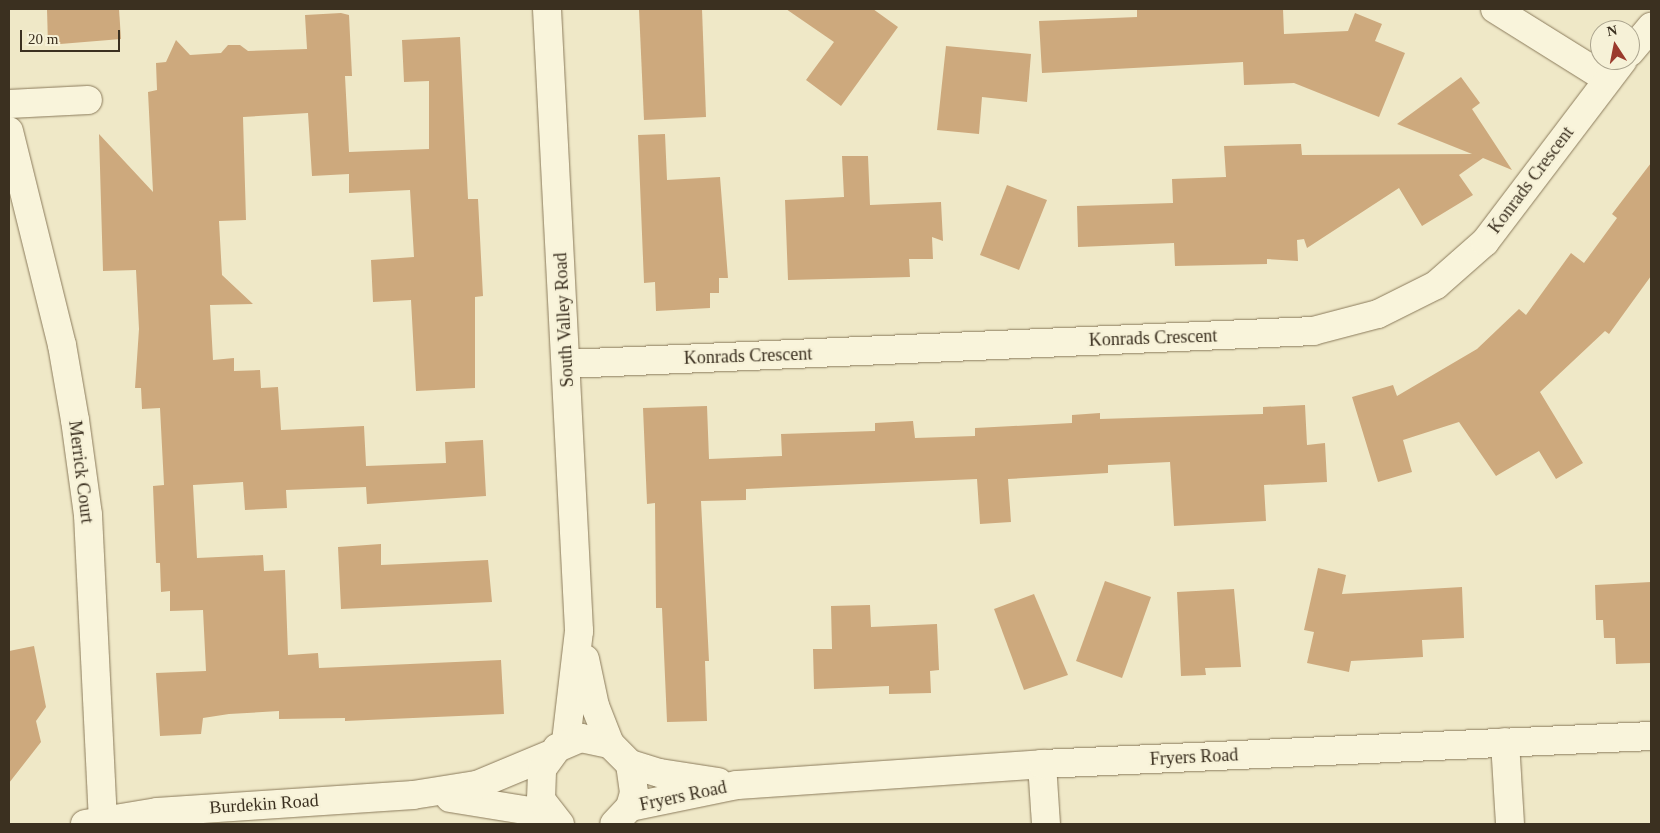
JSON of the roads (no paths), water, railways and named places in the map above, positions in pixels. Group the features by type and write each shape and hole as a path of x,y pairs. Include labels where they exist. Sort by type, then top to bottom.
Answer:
{"street":[{"name":"South Valley Road","path":"547,9 567,364 579,631 595,706 610,744"},
{"path":"1495,9 1590,57"},
{"path":"1640,40 1651,27"},
{"name":"Konrads Crescent","path":"567,364 1313,331 1378,314 1436,285 1485,242 1615,70"},
{"path":"9,104 88,100"},
{"name":"Merrick Court","path":"9,131 62,345 75,420 90,545 94,822"},
{"name":"South Valley Road","path":"554,819 539,784 558,749 579,631"},
{"name":"Fryers Road","path":"619,820 737,785 1042,764 1651,736"},
{"name":"Burdekin Road","path":"94,822 157,812 413,795 477,785 558,749 596,738 610,744"},
{"path":"1505,742 1510,824"},
{"path":"610,744 630,764 634,778 619,820"},
{"name":"Fryers Road","path":"630,764 660,773 737,785"},
{"path":"1042,764 1046,824"},
{"name":"Burdekin Road","path":"413,795 476,800 554,819"}]}
